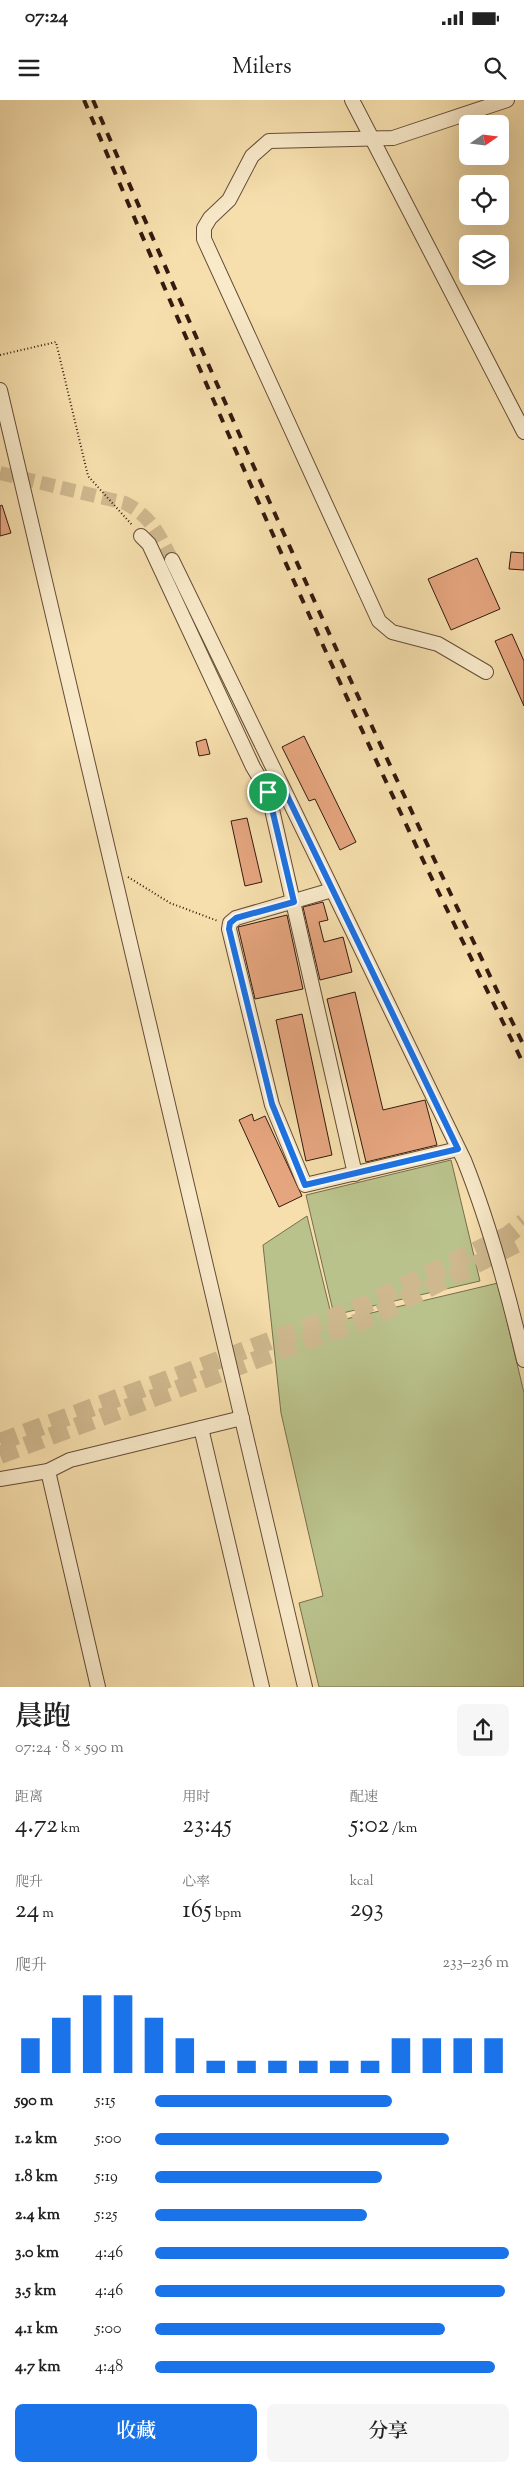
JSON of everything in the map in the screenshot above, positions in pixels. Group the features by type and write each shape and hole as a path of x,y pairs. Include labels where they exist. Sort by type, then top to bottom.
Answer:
{"street":[{"path":"352,100 524,432"},
{"path":"486,672 438,644 392,632 379,621 204,239 204,228 210,218 229,200 252,156 269,141 393,138 506,100"},
{"path":"0,390 5,433 113,870 305,1687"},
{"path":"141,536 148,544 253,767 268,792 355,1174"},
{"path":"172,560 458,1149 485,1214 505,1278 524,1360"},
{"path":"268,792 282,785"},
{"path":"332,890 236,918 230,923 229,929 272,1104 305,1185 458,1149"},
{"path":"0,1479 48,1471 70,1460 242,1418"},
{"path":"201,1428 262,1687"},
{"path":"48,1471 98,1687"}],"path":[{"path":"0,355 56,342 88,476 141,536"},
{"path":"113,870 170,902 217,921 230,923"}],"green space":[{"path":"451,1160 480,1281 334,1315 306,1195"},
{"path":"307,1216 333,1322 498,1283 524,1393 524,1687 319,1687 299,1603 323,1596 281,1413 263,1245"}],"building":[{"path":"2,505 11,533 0,536 0,506"},
{"path":"511,552 524,553 524,570 509,569"},
{"path":"477,558 500,609 451,630 428,579"},
{"path":"512,634 524,661 524,706 495,641"},
{"path":"304,736 356,842 340,850 315,799 309,801 282,747"},
{"path":"206,739 210,754 199,756 196,742"},
{"path":"247,818 262,882 245,886 231,821"},
{"path":"323,902 328,920 319,922 324,942 343,937 352,972 320,980 303,907"},
{"path":"287,915 303,989 255,999 238,927"},
{"path":"355,992 383,1110 425,1100 437,1145 366,1162 327,999"},
{"path":"302,1014 332,1155 306,1161 276,1020"},
{"path":"252,1114 254,1121 265,1116 302,1196 279,1207 239,1120"}],"tunnel":[{"path":"0,473 125,503 142,514 154,527 172,560"},
{"path":"0,1442 363,1306 508,1235 524,1222"},
{"path":"0,1455 374,1316 524,1240"}],"railway":[{"path":"84,100 317,632 429,872 524,1065"},
{"path":"93,100 303,576 467,929 524,1046"}],"route":[{"path":"282,785 458,1149 305,1185 272,1104 229,929 230,923 236,918 294,902 268,792 282,785"}]}
